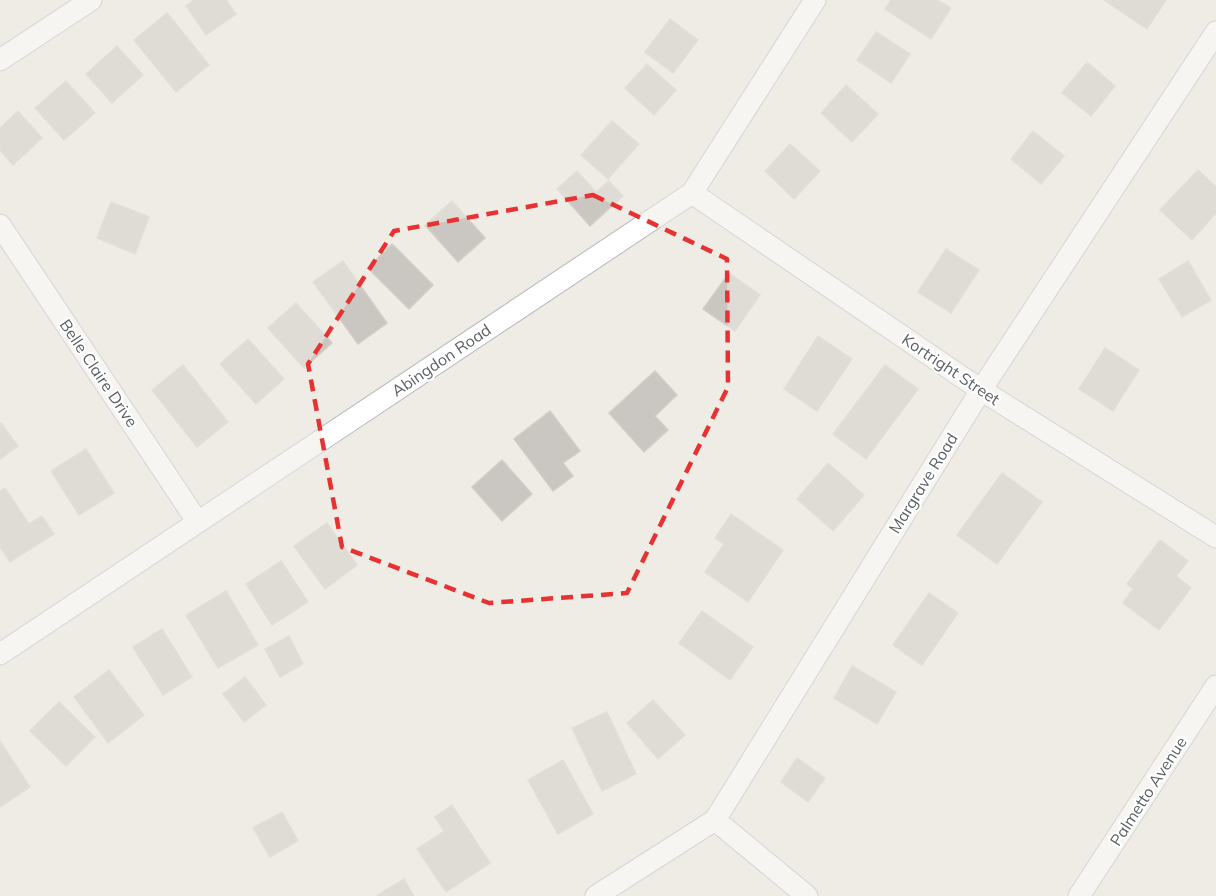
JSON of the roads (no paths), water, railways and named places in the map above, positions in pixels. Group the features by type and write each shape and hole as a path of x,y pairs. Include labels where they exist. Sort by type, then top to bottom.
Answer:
{"street":[{"path":"0,60 91,0"},
{"name":"Abingdon Road","path":"0,654 692,193 815,0"},
{"name":"Margrave Road","path":"596,896 715,820 981,390 1216,32"},
{"name":"Kortright Street","path":"692,193 981,390 1216,537"},
{"name":"Belle Claire Drive","path":"0,225 197,521"},
{"name":"Palmetto Avenue","path":"1079,896 1216,686"},
{"path":"715,820 807,896"}]}
